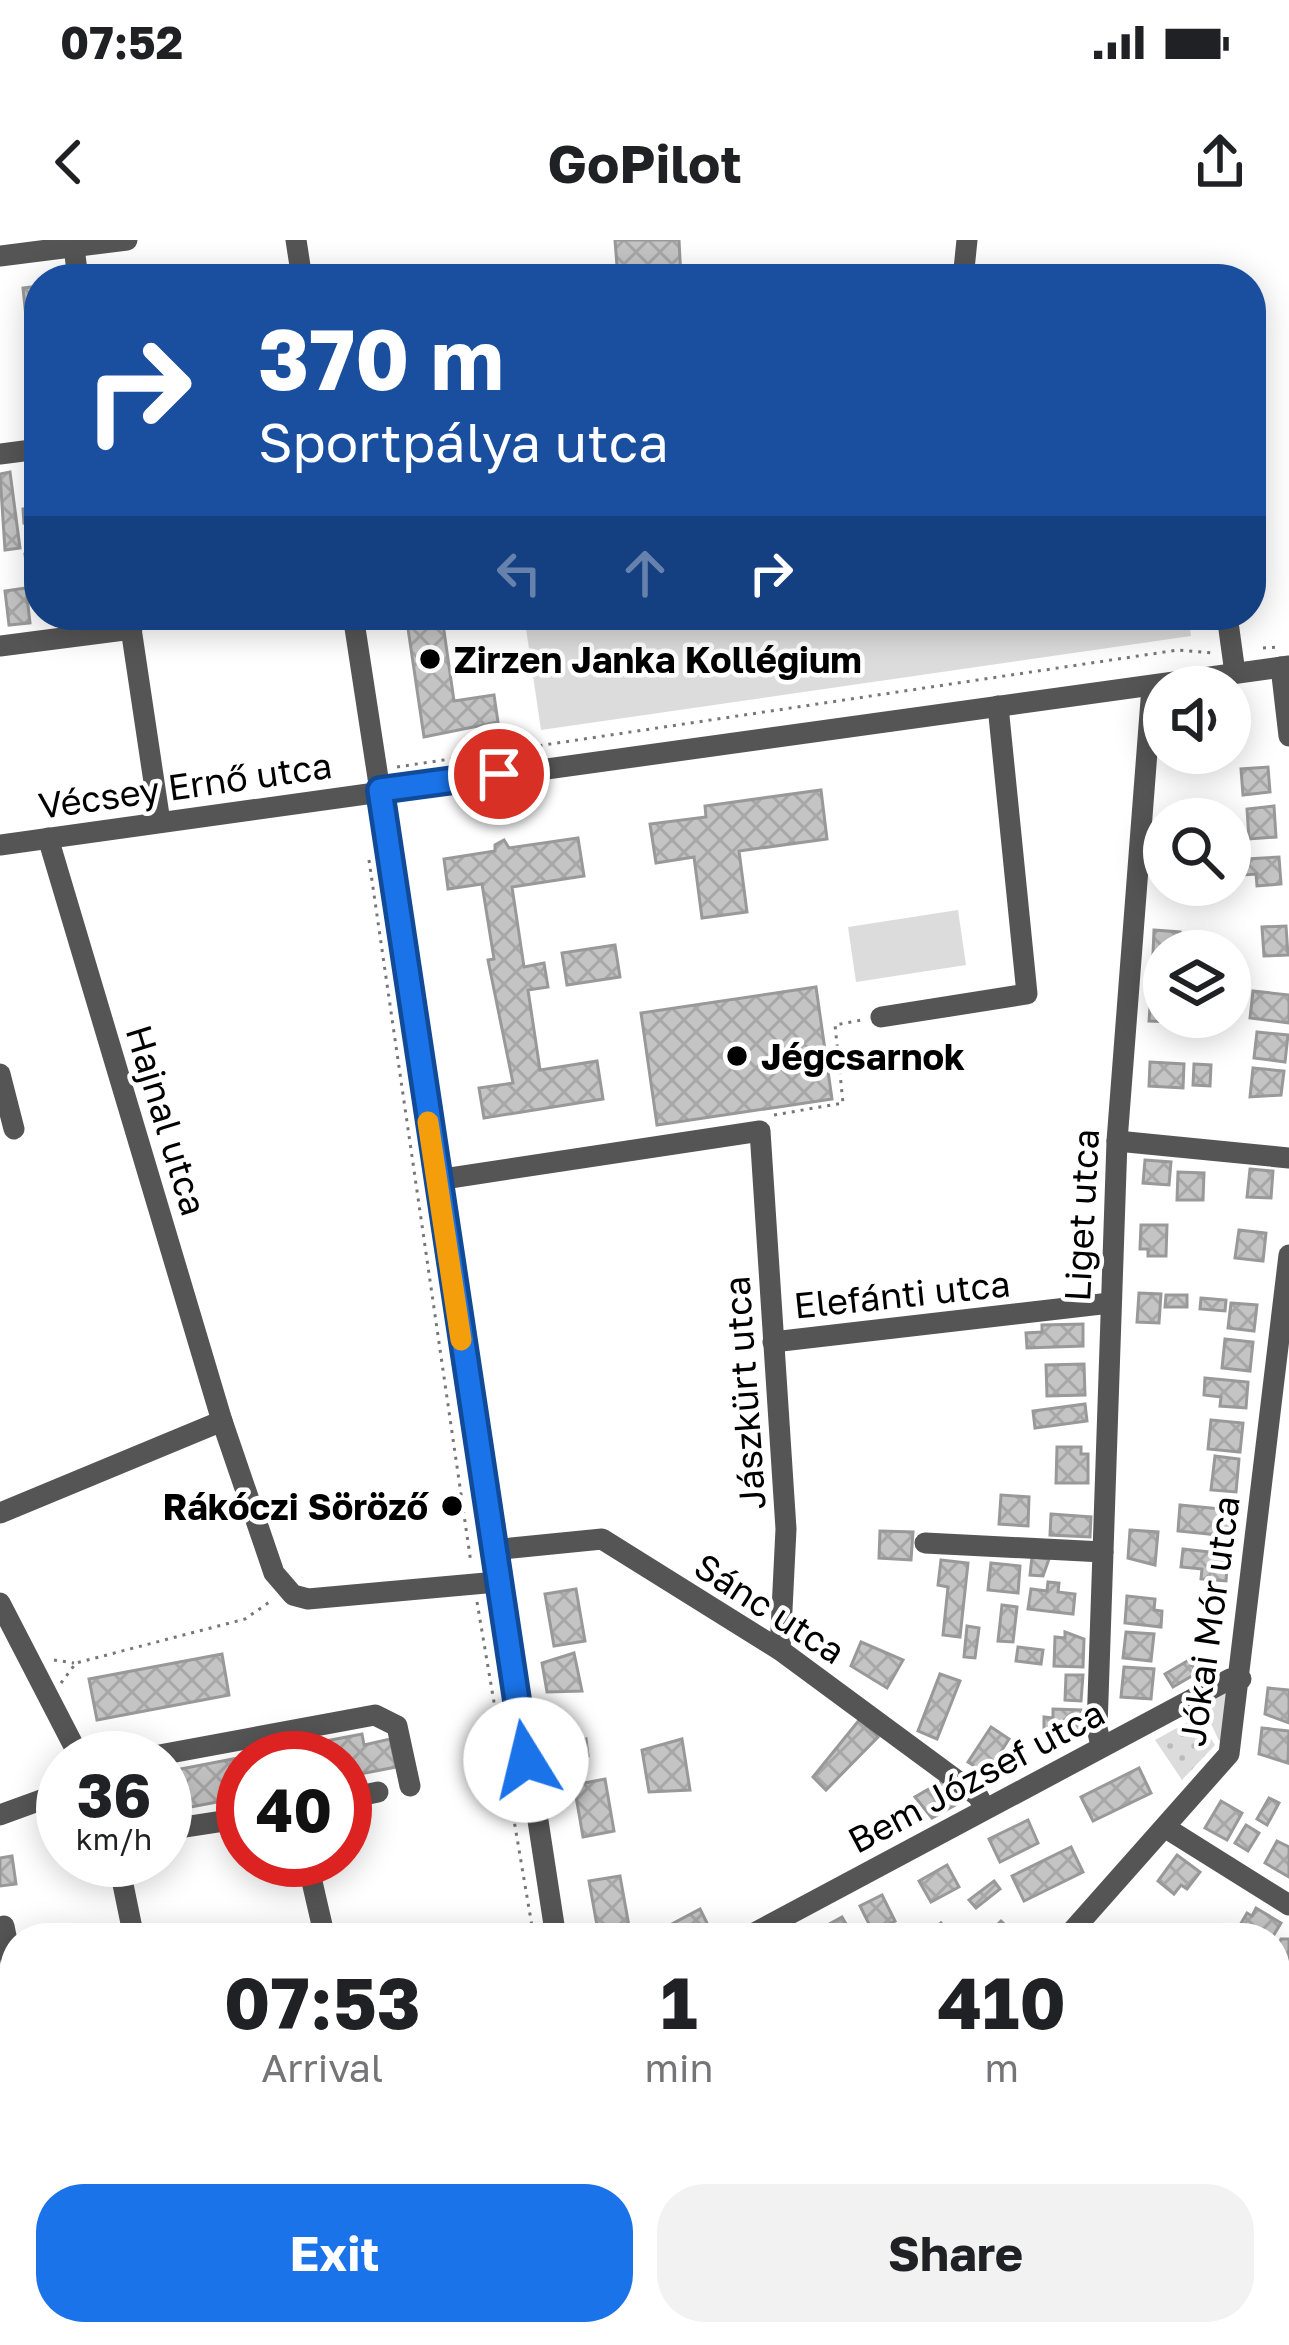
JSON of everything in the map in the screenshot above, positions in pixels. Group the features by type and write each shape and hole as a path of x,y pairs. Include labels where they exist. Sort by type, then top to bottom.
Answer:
{"street":[{"path":"0,256 127,240"},
{"path":"74,247 76,264"},
{"path":"0,646 87,630"},
{"path":"132,630 160,822"},
{"path":"355,630 492,1550 486,1583 553,1923"},
{"path":"1229,630 1234,664"},
{"name":"Vécsey Ernő utca","path":"1227,666 1285,667"},
{"path":"1285,667 1289,736"},
{"name":"Vécsey Ernő utca","path":"0,844 1143,688"},
{"path":"881,1017 1028,994 998,706"},
{"name":"Liget utca","path":"1101,1746 1096,1728 1117,1141 1145,774"},
{"name":"Hajnal utca","path":"48,838 222,1421 274,1573 287,1590"},
{"path":"0,1074 14,1129"},
{"path":"436,1180 767,1123"},
{"name":"Jászkürt utca","path":"767,1123 773,1342 786,1529 780,1650"},
{"path":"1117,1141 1289,1158"},
{"name":"Jókai Mór utca","path":"1080,1923 1228,1754 1280,1403 1289,1255"},
{"name":"Elefánti utca","path":"773,1342 1110,1304"},
{"path":"0,1514 222,1421"},
{"name":"Sánc utca","path":"492,1550 589,1536 602,1539 780,1650 978,1796 984,1807"},
{"path":"925,1543 1102,1552"},
{"path":"287,1590 308,1599 486,1583"},
{"path":"0,1603 66,1731"},
{"name":"Bem József utca","path":"772,1923 1101,1746 1230,1679 1241,1679"},
{"path":"192,1749 375,1715 397,1726 410,1786"},
{"path":"372,1793 378,1792"},
{"path":"0,1814 36,1801"},
{"path":"1166,1828 1289,1905"},
{"path":"124,1887 131,1923"},
{"path":"313,1887 322,1923"}],"path":[{"path":"404,766 1178,650 1234,664 1280,644 1285,667"},
{"path":"368,854 486,1583 532,1923"},
{"path":"767,1123 843,1103 835,1025 881,1017"},
{"path":"49,1698 76,1664 244,1619 287,1590"}],"green space":[{"path":"526,630 1190,630 1191,636 541,730"},
{"path":"958,910 966,965 856,982 848,927"},
{"path":"1226,1690 1227,1737 1219,1741 1202,1704"},
{"path":"1197,1717 1215,1745 1182,1780 1155,1740"}],"building":[{"path":"615,240 679,240 680,264 617,264"},
{"path":"10,472 20,548 5,550 0,474"},
{"path":"24,588 24,624 9,625 5,591"},
{"name":"Zirzen Janka Kollégium","path":"408,630 444,630 454,701 494,695 498,722 424,737"},
{"path":"1268,767 1270,792 1243,795 1241,774 1251,774 1251,768"},
{"path":"821,790 827,839 739,851 747,912 702,918 694,857 656,863 650,824 706,817 705,806"},
{"path":"1274,806 1276,837 1251,839 1251,809"},
{"path":"578,838 584,876 512,887 524,967 544,963 548,987 528,990 540,1070 597,1061 603,1099 484,1118 479,1088 513,1083 488,960 494,959 482,884 448,889 444,859 495,851 495,845 504,840 509,848"},
{"path":"1279,857 1281,884 1257,886 1251,859"},
{"path":"1286,926 1288,955 1264,956 1262,927"},
{"path":"615,945 620,977 567,985 562,953"},
{"name":"Jégcsarnok","path":"816,987 832,1099 657,1125 641,1013"},
{"path":"1253,991 1289,995 1289,1023 1251,1018"},
{"path":"1257,1032 1288,1035 1285,1062 1254,1058"},
{"path":"1150,1062 1184,1064 1183,1088 1149,1086"},
{"path":"1194,1064 1211,1065 1210,1086 1193,1085"},
{"path":"1253,1068 1284,1071 1281,1095 1250,1097"},
{"path":"1145,1160 1171,1162 1169,1185 1143,1183"},
{"path":"1250,1169 1273,1171 1271,1198 1247,1197"},
{"path":"1178,1172 1204,1173 1203,1200 1177,1200"},
{"path":"1141,1225 1167,1225 1166,1256 1148,1256 1148,1249 1140,1249"},
{"path":"1239,1230 1266,1233 1263,1261 1235,1258"},
{"path":"1139,1293 1161,1294 1159,1323 1137,1322"},
{"path":"1166,1295 1187,1295 1187,1307 1165,1307"},
{"path":"1201,1298 1226,1300 1225,1311 1200,1309"},
{"path":"1231,1303 1257,1305 1254,1331 1228,1328"},
{"path":"1083,1324 1083,1346 1027,1348 1026,1333 1042,1332 1042,1325"},
{"path":"1225,1339 1253,1342 1250,1371 1222,1368"},
{"path":"1084,1364 1085,1395 1047,1396 1046,1365"},
{"path":"1205,1378 1248,1382 1246,1408 1220,1406 1221,1397 1204,1395"},
{"path":"1085,1404 1087,1421 1035,1428 1033,1411"},
{"path":"1211,1420 1243,1423 1240,1452 1208,1449"},
{"path":"1057,1447 1081,1447 1081,1454 1088,1454 1088,1483 1056,1483"},
{"path":"1215,1456 1239,1459 1236,1492 1211,1490"},
{"path":"1001,1495 1029,1497 1028,1526 999,1524"},
{"path":"1180,1505 1232,1510 1229,1536 1178,1531"},
{"path":"1051,1514 1091,1517 1090,1537 1050,1535"},
{"path":"1130,1530 1158,1532 1155,1565 1128,1558"},
{"path":"880,1531 913,1532 911,1560 879,1558"},
{"path":"1183,1549 1228,1554 1226,1581 1201,1579 1202,1569 1181,1567"},
{"path":"1032,1557 1049,1559 1043,1576 1030,1575"},
{"path":"941,1560 968,1563 960,1637 943,1635 948,1587 938,1585"},
{"path":"991,1563 1020,1566 1018,1593 988,1590"},
{"path":"1048,1582 1059,1583 1058,1592 1075,1594 1073,1614 1028,1609 1031,1589 1047,1591"},
{"path":"576,1589 585,1641 554,1646 545,1594"},
{"path":"1127,1596 1155,1599 1154,1610 1162,1611 1161,1627 1125,1623"},
{"path":"1002,1605 1017,1607 1013,1642 998,1641"},
{"path":"967,1626 979,1628 975,1658 964,1657"},
{"path":"1065,1632 1084,1639 1083,1667 1054,1666 1055,1637 1065,1638"},
{"path":"1126,1632 1154,1634 1151,1661 1123,1658"},
{"path":"861,1642 903,1660 887,1688 851,1666"},
{"path":"1018,1647 1043,1650 1041,1664 1016,1661"},
{"path":"574,1653 582,1691 547,1692 542,1663"},
{"path":"222,1654 229,1695 97,1720 89,1679"},
{"path":"1189,1660 1197,1673 1173,1687 1165,1674"},
{"path":"1124,1667 1154,1669 1151,1699 1121,1697"},
{"path":"940,1674 960,1681 937,1739 918,1731"},
{"path":"1066,1675 1083,1675 1081,1701 1065,1700"},
{"path":"1268,1688 1289,1690 1289,1723 1265,1714"},
{"path":"1053,1709 1081,1710 1080,1739 1052,1738 1052,1731 1044,1731 1044,1717 1053,1718"},
{"path":"860,1719 878,1737 826,1790 813,1777"},
{"path":"991,1727 1009,1739 987,1774 968,1762"},
{"path":"1262,1728 1289,1731 1288,1763 1259,1754"},
{"path":"570,1732 572,1744 586,1739 588,1756 575,1761 577,1773 559,1776 553,1739"},
{"path":"390,1739 396,1767 372,1772 372,1743"},
{"path":"682,1739 690,1790 649,1792 642,1750"},
{"path":"216,1762 216,1802 192,1807 192,1767"},
{"path":"1139,1768 1151,1793 1093,1821 1081,1797"},
{"path":"605,1779 614,1831 583,1837 574,1785"},
{"path":"946,1779 959,1803 932,1818 915,1797"},
{"path":"1269,1798 1279,1803 1267,1825 1257,1819"},
{"path":"1221,1801 1242,1813 1227,1840 1205,1828"},
{"path":"1028,1820 1038,1843 1000,1862 989,1839"},
{"path":"1246,1825 1259,1833 1248,1851 1235,1843"},
{"path":"1277,1841 1289,1847 1289,1877 1265,1863"},
{"path":"1071,1847 1083,1872 1024,1901 1012,1876"},
{"path":"1177,1855 1200,1872 1187,1889 1181,1885 1174,1894 1158,1881"},
{"path":"12,1856 16,1884 0,1886 0,1858"},
{"path":"947,1865 959,1887 931,1902 919,1881"},
{"path":"620,1876 628,1923 597,1923 589,1881"},
{"path":"994,1881 1000,1889 976,1908 969,1900"},
{"path":"882,1895 895,1921 868,1923 860,1906"},
{"path":"1256,1908 1281,1923 1241,1923 1247,1913 1252,1916"},
{"path":"700,1909 707,1923 674,1923"}],"slow traffic":[{"path":"428,1122 461,1340"}],"place":[{"name":"Zirzen Janka Kollégium","path":"430,659"},
{"name":"Jégcsarnok","path":"737,1056"},
{"name":"Rákóczi Söröző","path":"452,1506"}],"route":[{"path":"499,774 380,790 526,1760"}]}
